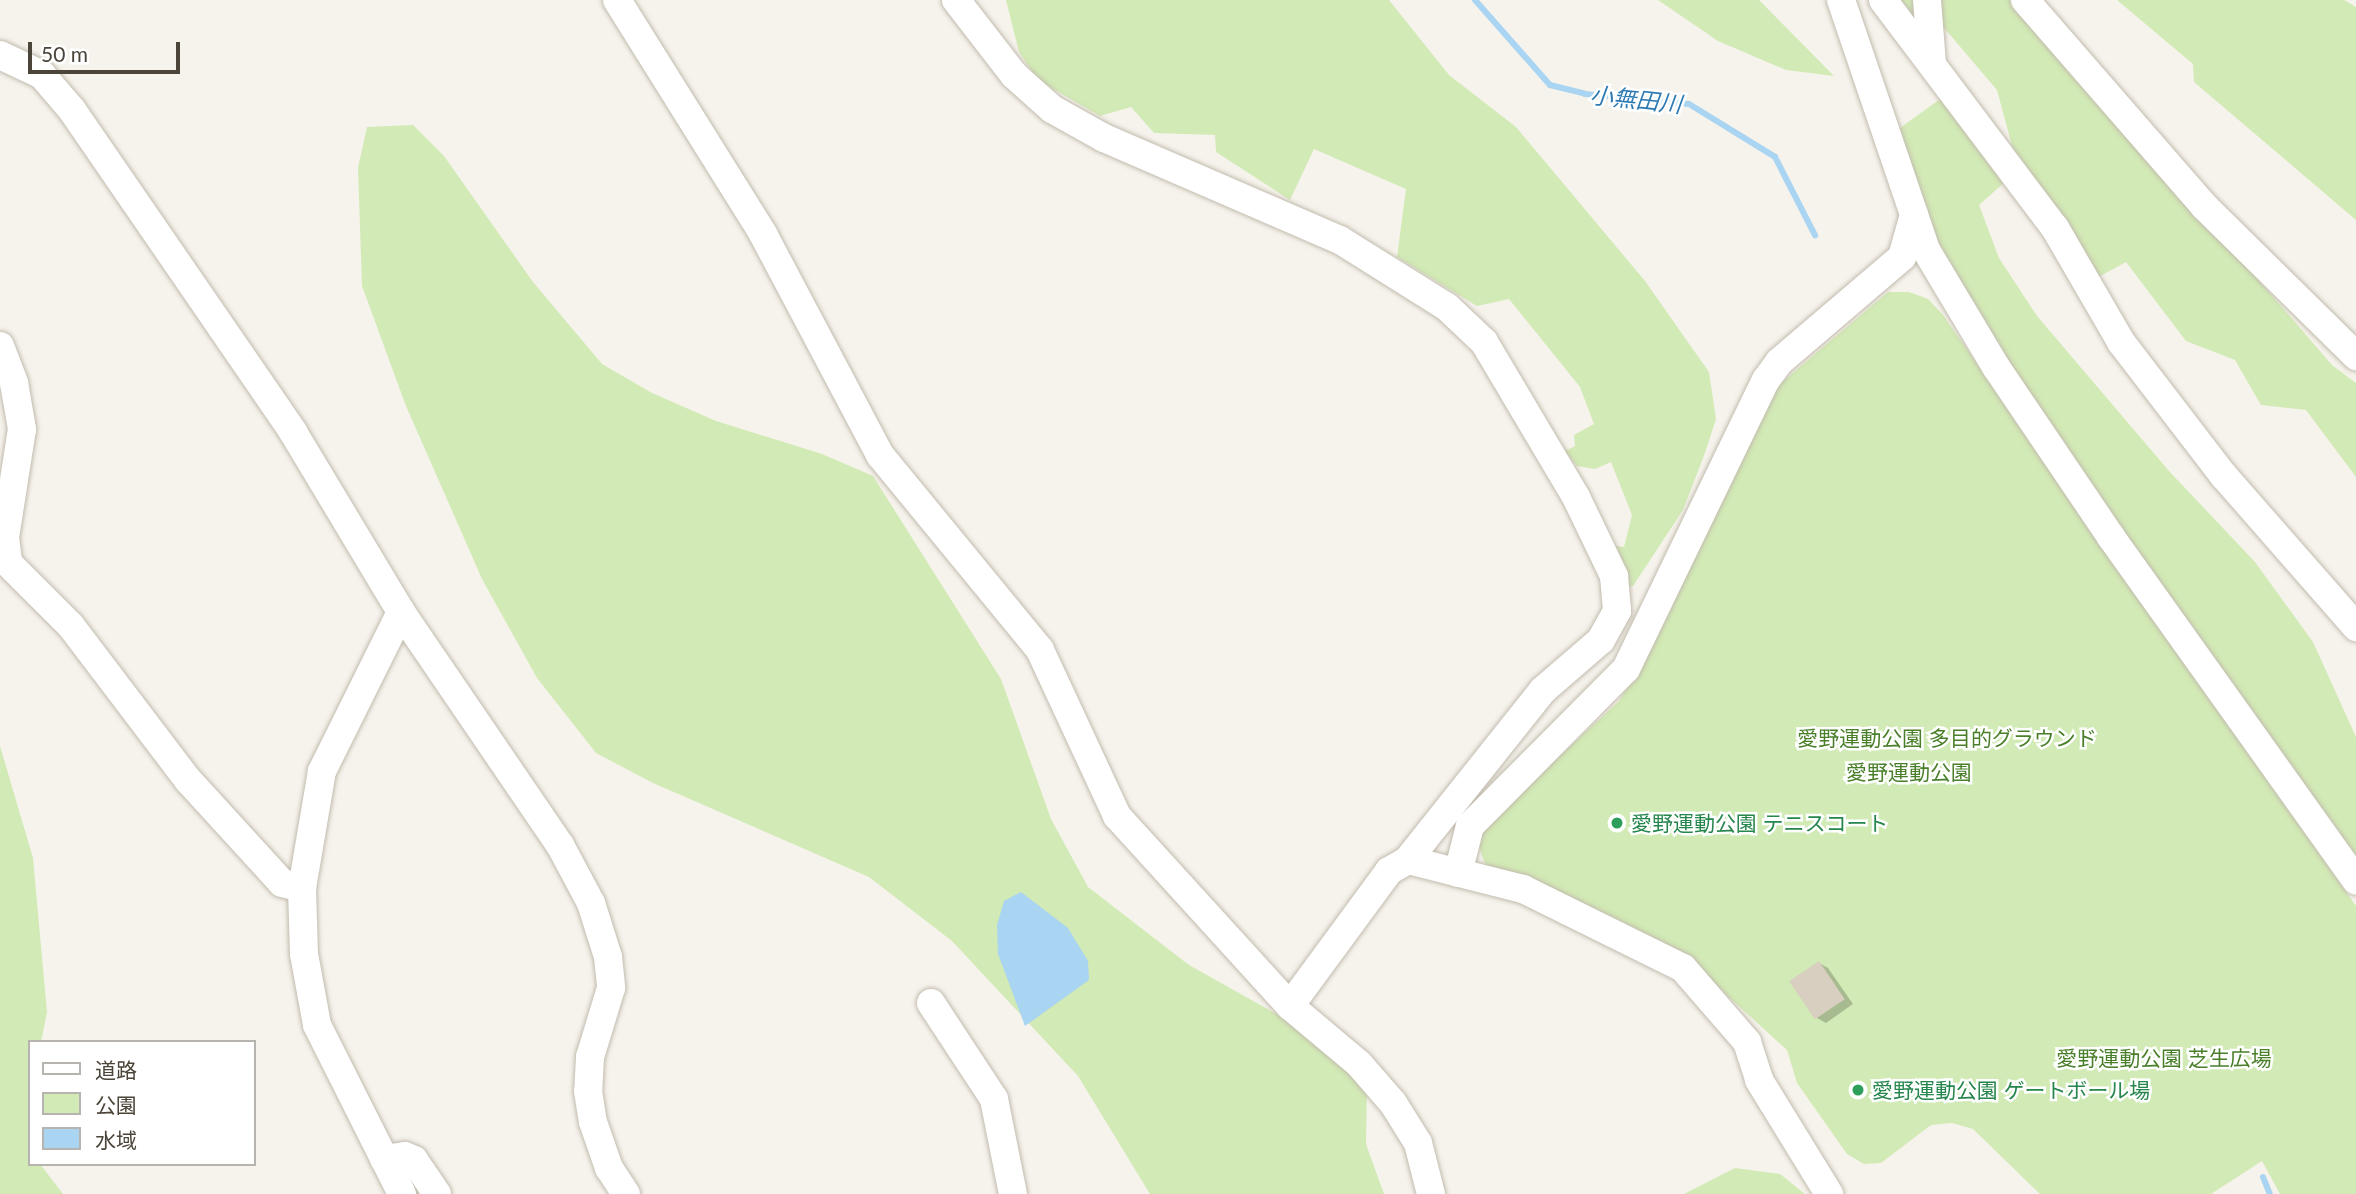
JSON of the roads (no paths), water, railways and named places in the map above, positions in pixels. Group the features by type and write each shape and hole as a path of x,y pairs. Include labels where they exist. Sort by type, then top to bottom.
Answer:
{"street":[{"path":"617,0 763,234 880,456 1040,650 1117,816 1133,839 1245,951 1290,1006 1359,1064 1393,1103 1418,1143 1431,1194"},
{"path":"956,0 1014,75 1052,108 1104,138 1340,240 1447,307 1484,342 1576,497 1614,576 1617,611 1612,626 1588,654 1543,691 1408,860 1389,871 1290,1006"},
{"path":"1841,0 1926,250 2112,537 2356,880"},
{"path":"1927,0 1932,63"},
{"path":"2025,0 2204,206 2356,356"},
{"path":"1851,34 1859,21 1889,8 2055,228 2121,342 2224,476 2356,626"},
{"path":"0,55 42,75 72,110 293,432 401,612 560,845 591,903 608,957 611,988 590,1056 588,1091 593,1122 609,1168 626,1194"},
{"path":"1458,873 1470,826 1626,669 1766,380 1779,362 1882,278 1902,257 1914,215"},
{"path":"1882,278 1917,277 1950,289"},
{"path":"0,346 22,429 5,537 8,562 71,626 188,780 282,883 302,888"},
{"path":"401,612 322,771 302,888 304,954 317,1025 402,1194"},
{"path":"1408,860 1523,889 1683,968 1748,1042 1759,1080 1829,1194"},
{"path":"931,1003 994,1099 1013,1194"},
{"path":"384,1159 392,1155 414,1160 437,1194"}],"water":[{"path":"1021,892 1068,928 1088,961 1089,980 1025,1026 998,954 997,925 1004,901"}],"waterway":[{"name":"小無田川","path":"1475,0 1550,85 1585,94 1689,104 1775,157 1815,235"},
{"name":"小無田川","path":"2263,1177 2270,1194"}],"place":[{"name":"愛野運動公園 テニスコート","path":"1617,823"},
{"name":"愛野運動公園 ゲートボール場","path":"1858,1090"}],"park label":[{"name":"愛野運動公園 多目的グラウンド","path":"1947,738"},
{"name":"愛野運動公園","path":"1909,772"},
{"name":"愛野運動公園 芝生広場","path":"2164,1058"}]}
